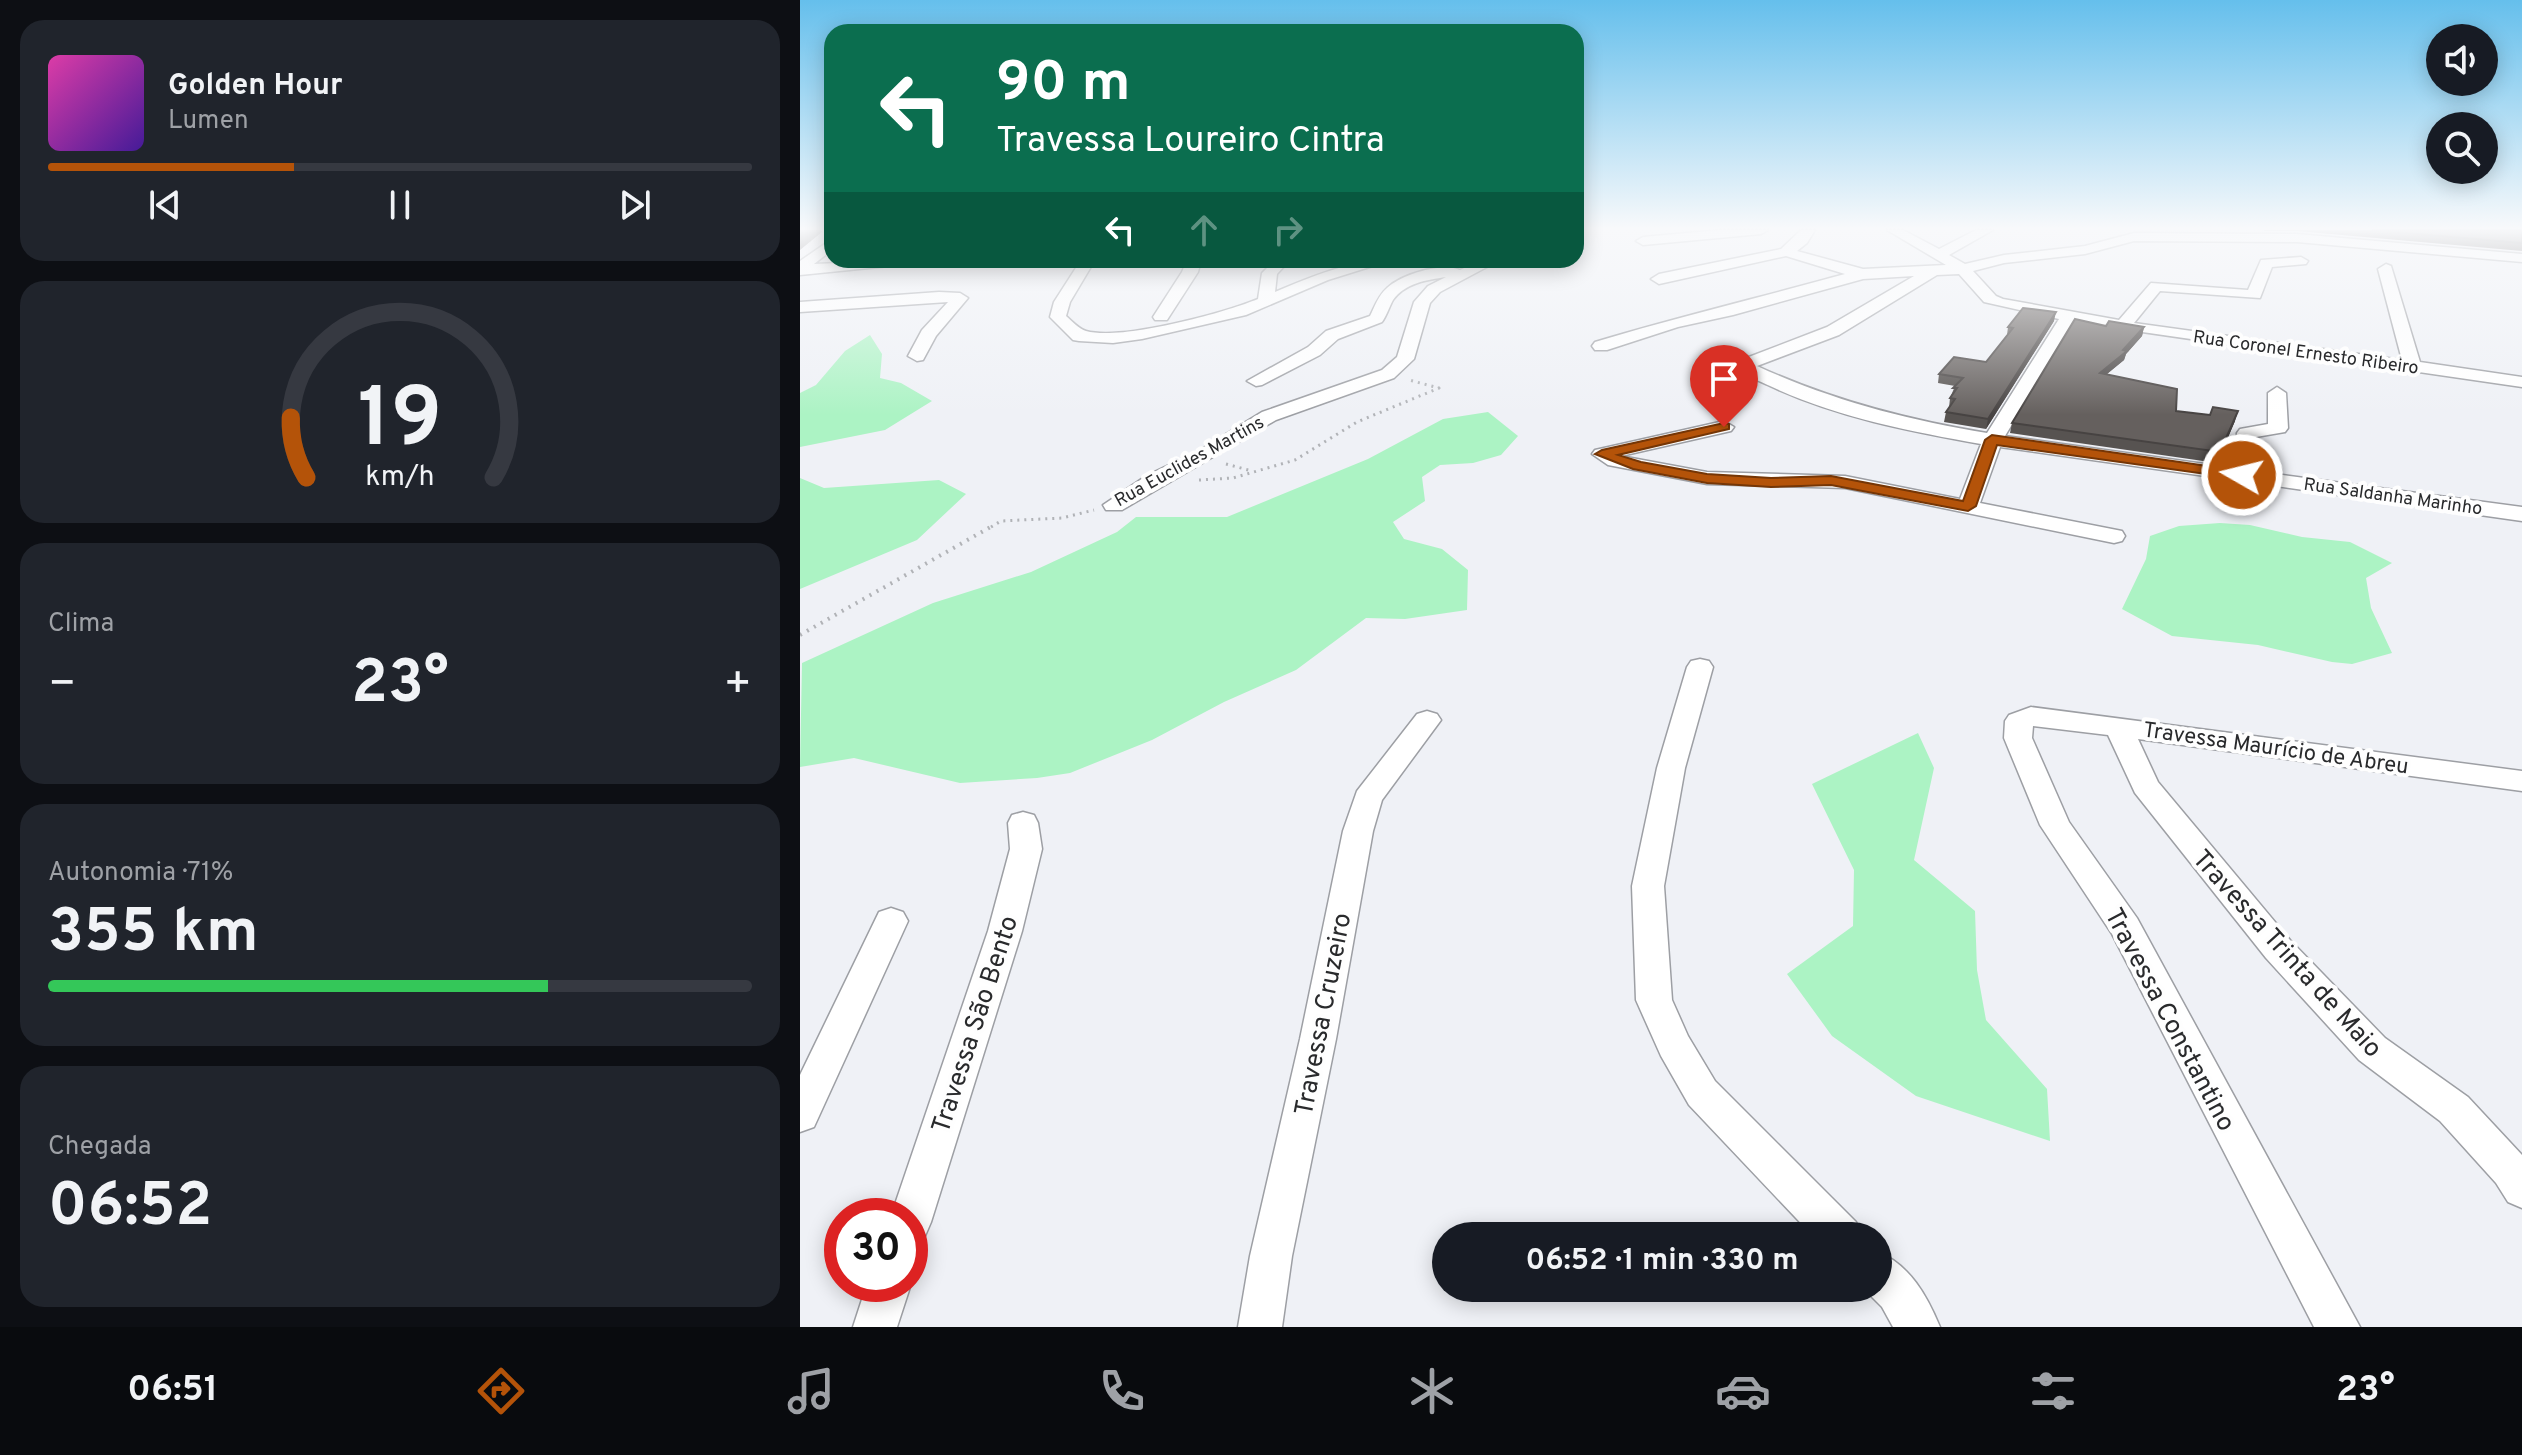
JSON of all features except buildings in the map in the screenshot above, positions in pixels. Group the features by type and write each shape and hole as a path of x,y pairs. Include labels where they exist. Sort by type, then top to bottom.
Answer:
{"street":[{"path":"1068,292 1058,308 1058,317 1079,336 1113,338 1191,325 1265,303 1290,292"},
{"path":"1161,317 1177,292"},
{"path":"1265,303 1267,292"},
{"path":"1256,381 1314,351 1332,335 1376,319 1393,292"},
{"path":"1388,374 1405,359 1422,302 1431,292"},
{"path":"1601,346 1756,292"},
{"name":"Rua Saldanha Marinho","path":"1894,292 1842,327 1747,364 1750,370 1804,395 1840,406 1992,440 2520,517"},
{"name":"Rua Coronel Ernesto Ribeiro","path":"1984,292 1993,301 2068,317 2522,382"},
{"path":"2123,326 2151,292"},
{"path":"2212,292 2250,296 2255,292"},
{"path":"2392,292 2412,366"},
{"path":"800,307 960,298 961,301 928,334 917,356"},
{"path":"1968,506 1992,440 2068,317"},
{"name":"Rua Euclides Martins","path":"1114,505 1269,416 1388,374"},
{"path":"2242,475 2247,433 2278,428 2277,393"},
{"path":"1724,427 1602,454 1615,461 1707,478 1771,482 1831,480 2114,536"},
{"path":"1700,667 1671,768 1648,886 1654,1000 1674,1045 1702,1093 1827,1222"},
{"name":"Travessa Maurício de Abreu","path":"2031,716 2522,781"},
{"name":"Travessa Constantino","path":"2031,716 2019,721 2018,738 2055,825 2125,927 2338,1327"},
{"name":"Travessa Cruzeiro","path":"1260,1327 1271,1256 1318,1039 1358,831 1368,798 1427,720"},
{"name":"Travessa Trinta de Maio","path":"2118,726 2145,786 2278,949 2372,1049 2454,1109 2510,1170 2522,1189"},
{"name":"Travessa São Bento","path":"918,1198 1005,931 1026,849 1023,823"},
{"path":"800,1115 891,921"},
{"path":"1892,1287 1918,1327"},
{"path":"875,1327 883,1302"}],"path":[{"path":"1197,480 1233,478 1295,460 1357,422 1439,388 1388,374"},
{"name":"Rua Euclides Martins","path":"800,635 1001,521 1062,518 1114,505"}],"green space":[{"path":"870,335 882,354 880,378 901,383 932,401 885,430 800,447 800,393 816,385 845,351"},
{"path":"1488,412 1518,436 1501,455 1473,463 1440,465 1422,477 1425,501 1393,522 1404,539 1442,549 1468,570 1467,610 1405,619 1366,618 1296,670 1224,702 1152,740 1070,773 960,783 854,758 800,767 802,663 933,603 1031,572 1117,532 1136,517 1227,517 1368,459 1443,419"},
{"path":"800,478 824,488 939,480 966,494 917,540 800,589"},
{"path":"2220,523 2350,542 2392,563 2366,578 2371,608 2392,653 2352,664 2258,645 2172,636 2122,609 2146,559 2150,536 2179,526"},
{"path":"1918,733 1934,768 1914,860 1975,911 1977,970 1986,1020 2047,1089 2050,1141 1916,1096 1832,1036 1787,974 1853,926 1854,870 1812,784"}],"route":[{"path":"1724,427 1602,454 1615,461 1707,478 1771,482 1831,480 1968,506 1992,440 2242,475"}]}
